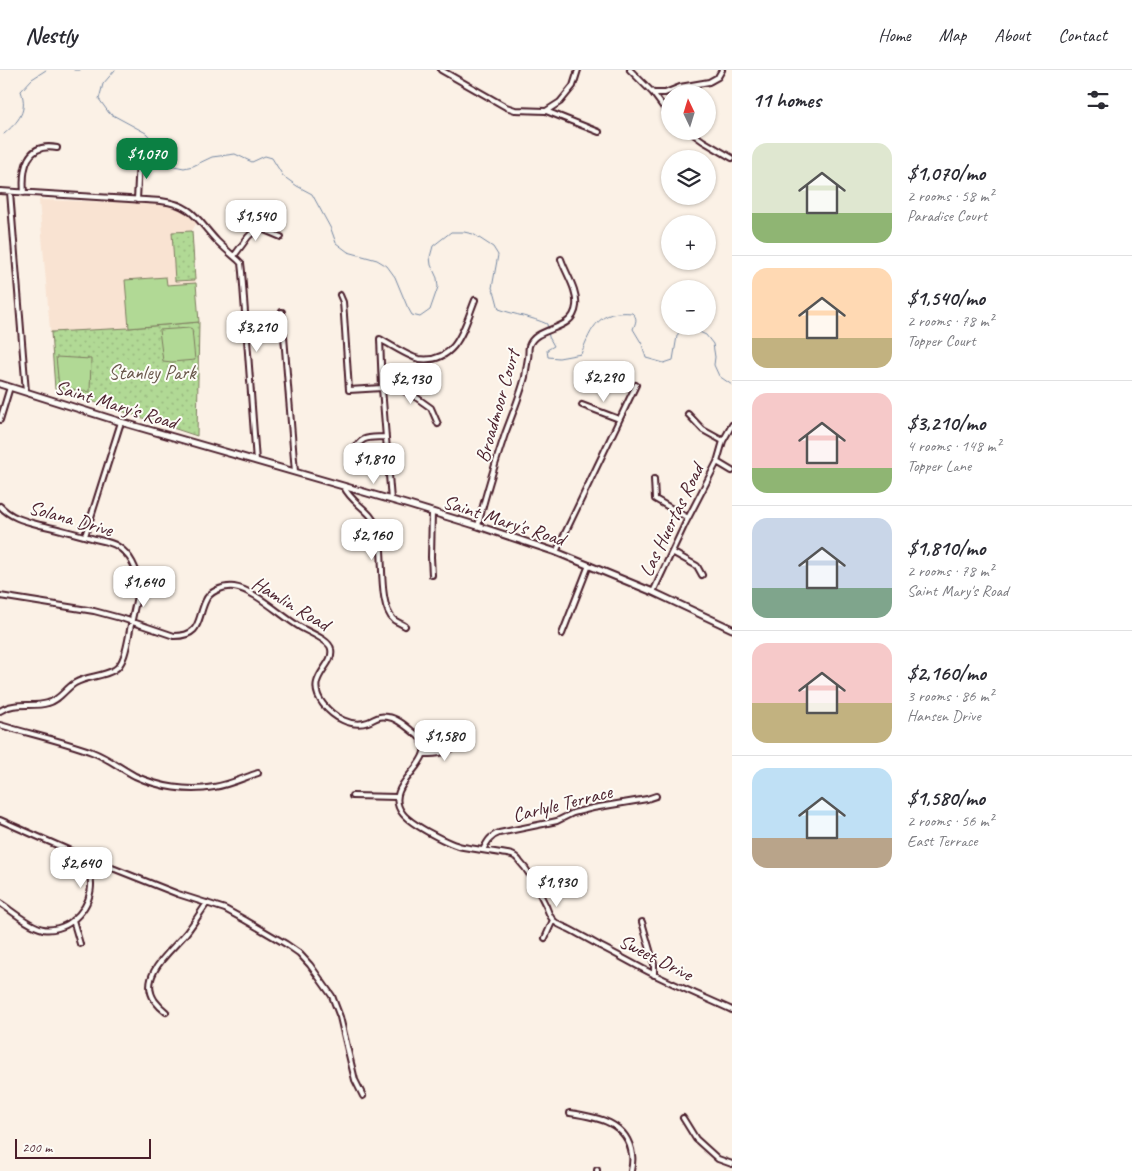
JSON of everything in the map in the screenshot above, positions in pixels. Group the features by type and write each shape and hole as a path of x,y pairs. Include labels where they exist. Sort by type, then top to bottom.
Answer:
{"street":[{"path":"441,70 506,107 515,110 546,111 599,132"},
{"path":"546,111 560,102 574,86 578,70"},
{"path":"630,70 654,92 661,102"},
{"path":"654,92 665,93 680,86 710,82 718,77 722,70"},
{"path":"702,140 732,158"},
{"path":"24,193 24,170 31,154 42,147 57,148"},
{"path":"137,200 138,159"},
{"path":"0,192 171,202 195,214 219,243 240,263 256,461"},
{"path":"10,192 26,392"},
{"path":"234,256 256,229 262,229 281,238"},
{"name":"Broadmoor Court","path":"478,526 504,438 525,377 529,347 533,340 543,333 565,324 574,313 576,306 573,289 561,259"},
{"path":"340,295 343,308 350,390 399,388 432,408 438,424"},
{"path":"391,500 380,339 418,358 441,356 460,339 475,300"},
{"path":"282,312 295,472"},
{"name":"Saint Mary's Road","path":"0,384 121,422 432,512 556,552 653,592 732,629"},
{"path":"556,552 636,385"},
{"path":"0,420 10,387"},
{"path":"582,405 619,419"},
{"path":"688,414 703,430 723,441"},
{"path":"85,536 121,422"},
{"name":"Las Huertas Road","path":"653,592 717,462 723,441 732,425"},
{"path":"353,452 358,442 364,439 386,437"},
{"name":"Las Huertas Road","path":"717,462 732,471"},
{"path":"654,479 656,499 688,518"},
{"path":"344,487 347,493 367,510 378,528 386,605 393,619 405,626"},
{"name":"Solana Drive","path":"0,506 4,511 17,519 117,546 133,562 138,583 138,595 119,666 114,670 85,678 74,684 57,699 47,704 14,705 0,711"},
{"path":"432,512 432,575"},
{"path":"672,552 697,566 702,575"},
{"path":"562,634 589,565"},
{"name":"Hamlin Road","path":"0,596 94,611 174,636 192,632 199,622 205,602 211,594 221,588 237,588 260,598 298,626 329,643 332,650 331,657 319,678 316,689 318,696 331,712 341,719 358,724 366,723 379,716 395,719 421,740 424,754"},
{"path":"0,725 91,751 137,776 172,788 213,788 258,773"},
{"path":"457,745 444,753 424,754 420,762 401,785 397,797 400,809 419,828 460,847 514,856 528,870 553,920 545,938"},
{"path":"352,796 397,797"},
{"name":"Carlyle Terrace","path":"482,850 487,841 499,833 556,821 573,813 593,808 656,796"},
{"path":"0,820 82,856 178,894 225,909 299,953 332,996 340,1017 355,1080 362,1096"},
{"path":"0,903 34,926 44,929 66,926 81,913 87,905 90,895 90,872 82,856"},
{"path":"166,1012 154,1000 152,994 151,981 153,973 187,932 206,903"},
{"path":"73,920 80,944"},
{"name":"Sweet Drive","path":"553,920 654,975 732,1010"},
{"path":"642,922 654,964 654,975"},
{"path":"570,1113 600,1119 621,1131 629,1145 632,1156 631,1171"},
{"path":"682,1118 696,1140 718,1159 732,1164"}],"shaded area":[{"path":"39,200 181,205 198,220 192,231 199,322 197,436 55,389"}],"green space":[{"path":"192,231 195,280 175,281 172,232"},
{"path":"166,277 167,285 196,283 199,322 129,328 125,280"},
{"name":"Stanley Park","path":"199,322 197,436 55,389 51,332"},
{"path":"192,329 195,360 163,361 159,330"},
{"path":"56,357 91,359 90,392 59,387"}],"waterway":[{"path":"4,134 18,120 23,110 21,91 32,79 46,70"},
{"path":"74,70 80,70"},
{"path":"115,70 103,84 99,99 109,113 146,133 169,165 184,168 212,157 235,154 252,162 265,156 272,158 283,176 312,194 331,229 336,243 348,252 377,260 387,266 395,277 412,315 420,317 430,310 438,287 430,257 433,246 451,232 464,232 473,234 493,247 498,255 492,288 499,309 547,324 549,337 554,346 547,350 548,357 559,358 581,354 593,328 604,317 612,314 632,313 636,320 633,329 642,344 646,358 664,363 673,360 677,336 681,328 691,328 706,335 713,344 714,365 719,376 732,385"}]}
